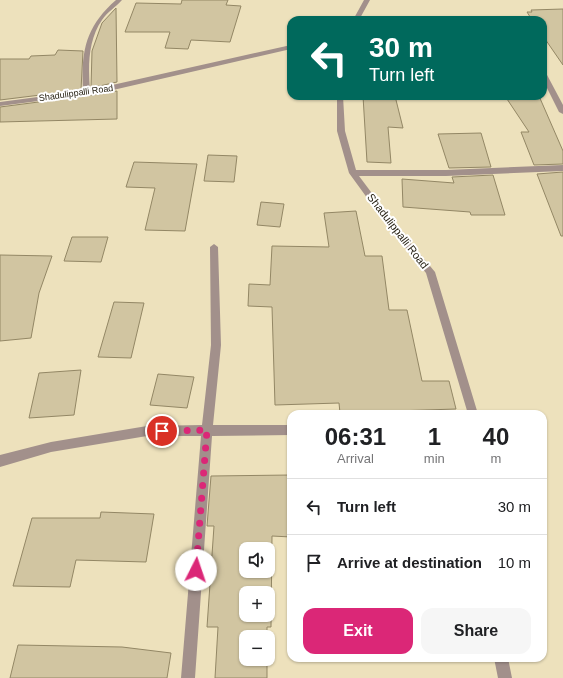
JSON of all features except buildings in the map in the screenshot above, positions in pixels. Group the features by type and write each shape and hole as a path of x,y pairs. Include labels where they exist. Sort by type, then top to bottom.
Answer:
{"street":[{"path":"87,93 85,63 92,32 99,20 119,0"},
{"path":"358,16 367,0"},
{"name":"Shadulippalli Road","path":"0,104 87,93 287,48"},
{"path":"547,80 560,101 563,112"},
{"name":"Shadulippalli Road","path":"340,100 341,131 353,173 392,226 430,272 472,410"},
{"path":"353,173 446,173 563,168"},
{"path":"188,678 207,430 216,345 214,247"},
{"path":"0,461 51,447 147,431 207,430 256,432 287,430"},
{"path":"502,662 505,678"}],"route":[{"path":"162,431 207,430 196,570"}]}
